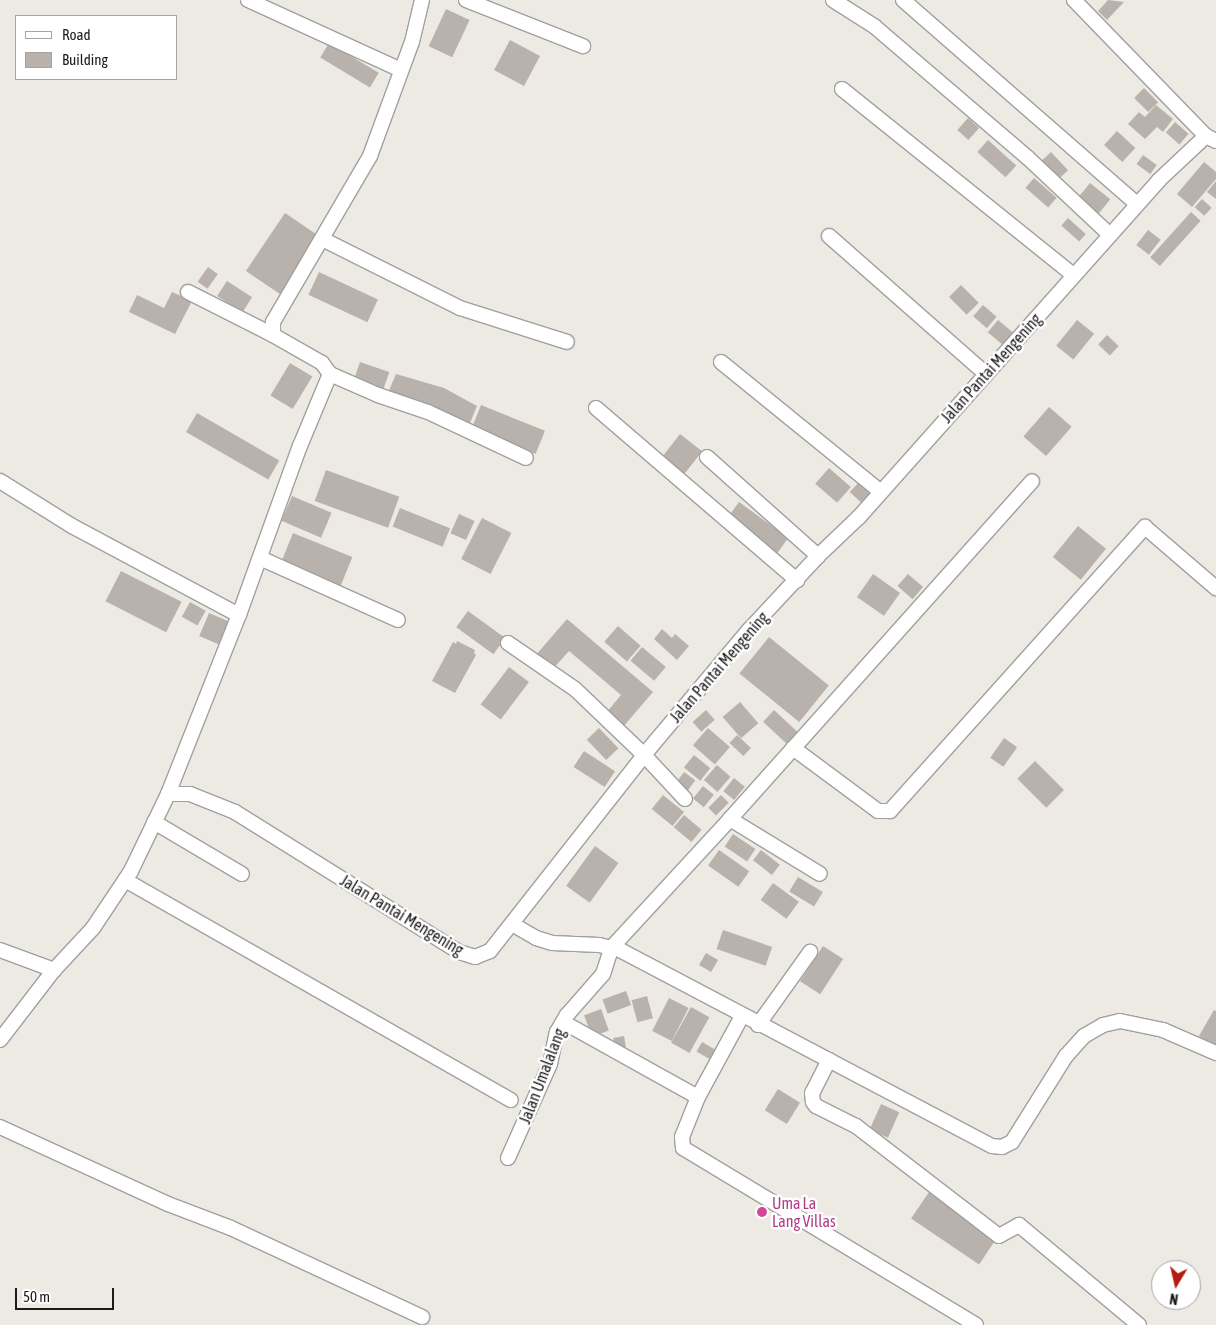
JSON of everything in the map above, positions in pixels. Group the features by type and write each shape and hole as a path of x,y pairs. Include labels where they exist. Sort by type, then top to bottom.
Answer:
{"street":[{"path":"248,0 401,70"},
{"path":"273,335 273,322 370,156 412,42 422,0"},
{"path":"466,0 583,46"},
{"path":"833,0 874,26 1028,158 1109,234"},
{"path":"903,0 1137,204"},
{"path":"1074,0 1211,139"},
{"path":"842,88 1073,275"},
{"name":"Jalan Pantai Mengening","path":"168,794 190,794 235,812 467,955 475,957 490,951 644,754 749,630 818,556 859,517 985,373 1158,181 1211,139"},
{"path":"829,236 985,373"},
{"path":"322,239 460,308 567,342"},
{"path":"188,292 273,335 322,363 330,374 378,395 428,412 526,458"},
{"path":"721,362 881,492"},
{"path":"0,1040 54,970 93,928 125,880 168,794 239,615 300,446 325,390 330,374"},
{"path":"596,408 797,580"},
{"path":"707,457 818,556"},
{"path":"0,481 72,526 239,615"},
{"path":"616,948 1032,481"},
{"path":"793,748 878,811 890,811 1144,527 1216,588"},
{"path":"260,558 398,620"},
{"path":"508,643 575,689 644,754 686,799"},
{"path":"730,819 820,874"},
{"path":"154,822 242,874"},
{"path":"125,880 511,1100"},
{"path":"512,924 536,938 552,943 616,948 758,1025 829,1060 981,1141 1002,1147 1012,1142 1066,1056 1084,1036 1103,1025 1120,1021 1163,1030 1216,1053"},
{"name":"Jalan Umalalang","path":"508,1158 550,1064 557,1032 563,1022 603,974 616,948"},
{"path":"0,950 54,970"},
{"path":"758,1025 810,952"},
{"path":"742,1016 698,1097 682,1137 683,1148 976,1325"},
{"path":"563,1022 698,1097"},
{"path":"829,1060 812,1093 812,1102 816,1106 856,1126 999,1236 1018,1225 1138,1325"},
{"path":"0,1127 168,1204 230,1228 422,1318"}],"building":[{"path":"1108,0 1124,2 1107,20 1098,11"},
{"path":"446,9 470,20 452,57 429,46"},
{"path":"510,40 540,56 524,86 494,70"},
{"path":"329,43 379,73 370,87 320,58"},
{"path":"1144,88 1158,102 1148,112 1134,98"},
{"path":"1156,105 1173,119 1163,132 1157,127 1145,139 1128,124 1139,112 1145,117"},
{"path":"968,118 979,128 968,140 957,130"},
{"path":"1175,122 1189,134 1179,144 1166,133"},
{"path":"1117,131 1135,148 1122,162 1104,145"},
{"path":"988,140 1016,165 1006,177 977,152"},
{"path":"1051,152 1068,170 1056,182 1039,164"},
{"path":"1143,155 1157,165 1150,174 1137,164"},
{"path":"1204,162 1216,172 1216,179 1192,207 1177,194"},
{"path":"1034,178 1057,198 1048,207 1025,188"},
{"path":"1216,181 1216,199 1207,192"},
{"path":"1090,183 1110,199 1097,216 1077,199"},
{"path":"1202,199 1212,208 1204,216 1195,207"},
{"path":"1191,212 1201,221 1160,266 1150,257"},
{"path":"285,213 319,236 280,294 246,271"},
{"path":"1068,218 1086,234 1079,241 1061,225"},
{"path":"1148,230 1161,240 1149,255 1136,245"},
{"path":"208,267 218,274 208,289 198,282"},
{"path":"319,272 378,299 367,322 308,295"},
{"path":"227,281 252,297 242,312 217,296"},
{"path":"961,285 979,303 967,315 949,297"},
{"path":"172,292 192,301 175,334 129,312 137,295 164,308"},
{"path":"983,305 997,317 987,328 973,316"},
{"path":"998,320 1016,335 1005,347 988,332"},
{"path":"1077,320 1094,334 1073,359 1056,346"},
{"path":"1107,335 1119,346 1110,355 1098,345"},
{"path":"360,362 389,372 382,392 353,382"},
{"path":"290,363 312,376 293,409 270,396"},
{"path":"396,374 444,388 477,406 468,428 387,395"},
{"path":"481,405 545,431 536,454 472,428"},
{"path":"1049,407 1072,427 1046,456 1023,436"},
{"path":"197,413 279,460 268,480 186,432"},
{"path":"680,434 702,451 684,475 662,458"},
{"path":"829,468 851,487 837,503 815,484"},
{"path":"326,470 399,497 388,528 315,501"},
{"path":"860,481 876,496 866,507 850,492"},
{"path":"292,496 332,513 321,538 281,521"},
{"path":"739,502 788,538 777,553 728,517"},
{"path":"400,508 450,528 443,547 393,527"},
{"path":"459,514 475,521 466,540 450,533"},
{"path":"482,518 511,533 491,574 461,559"},
{"path":"1078,526 1106,549 1081,580 1053,557"},
{"path":"293,533 352,557 340,588 281,564"},
{"path":"121,571 182,602 166,632 106,601"},
{"path":"873,574 900,593 884,616 857,597"},
{"path":"908,574 923,587 913,599 898,586"},
{"path":"190,602 206,611 198,626 182,617"},
{"path":"468,611 505,638 493,654 456,627"},
{"path":"209,613 233,623 223,646 199,636"},
{"path":"567,619 653,692 623,727 606,713 621,695 569,651 552,670 535,656"},
{"path":"618,626 641,646 627,662 604,642"},
{"path":"662,629 672,638 675,634 689,646 677,660 654,639"},
{"path":"769,637 829,685 799,722 739,674"},
{"path":"457,641 475,650 474,653 476,655 455,693 432,681 453,642 456,644"},
{"path":"642,647 666,667 654,681 630,661"},
{"path":"509,667 529,682 501,720 481,705"},
{"path":"740,702 758,723 741,738 723,717"},
{"path":"706,710 715,720 701,732 693,722"},
{"path":"774,710 799,733 788,745 763,722"},
{"path":"599,728 618,748 606,760 587,740"},
{"path":"708,728 730,747 715,764 693,745"},
{"path":"737,735 751,748 743,756 729,743"},
{"path":"1004,738 1017,747 1003,767 990,758"},
{"path":"584,751 615,771 605,787 574,767"},
{"path":"694,755 710,768 700,781 684,767"},
{"path":"1035,761 1064,790 1046,808 1017,779"},
{"path":"717,765 731,777 717,792 704,780"},
{"path":"684,772 695,780 687,792 676,783"},
{"path":"734,778 745,787 734,800 723,791"},
{"path":"703,786 714,795 704,807 693,798"},
{"path":"663,795 684,812 673,826 652,809"},
{"path":"721,795 729,803 716,816 708,808"},
{"path":"684,815 702,830 691,842 674,827"},
{"path":"733,834 755,849 747,862 725,846"},
{"path":"595,846 618,863 590,903 566,886"},
{"path":"719,850 749,871 738,887 708,866"},
{"path":"761,850 780,865 772,875 753,860"},
{"path":"798,877 823,892 814,907 789,892"},
{"path":"773,883 799,902 787,919 761,900"},
{"path":"723,930 772,947 766,966 716,949"},
{"path":"823,946 843,959 820,994 800,981"},
{"path":"706,953 718,960 711,972 699,965"},
{"path":"626,991 631,1005 608,1014 603,1000"},
{"path":"647,996 653,1018 637,1022 632,1000"},
{"path":"669,998 689,1008 672,1041 652,1031"},
{"path":"691,1007 709,1017 689,1053 671,1043"},
{"path":"601,1009 609,1031 592,1037 584,1015"},
{"path":"1214,1010 1216,1011 1216,1046 1199,1036"},
{"path":"624,1036 626,1047 615,1049 613,1038"},
{"path":"702,1042 716,1050 710,1060 696,1052"},
{"path":"778,1089 800,1103 787,1124 765,1110"},
{"path":"881,1104 899,1112 888,1138 870,1130"},
{"path":"929,1192 997,1238 979,1264 911,1219"}],"place":[{"name":"Uma La Lang Villas","path":"762,1212"}]}
